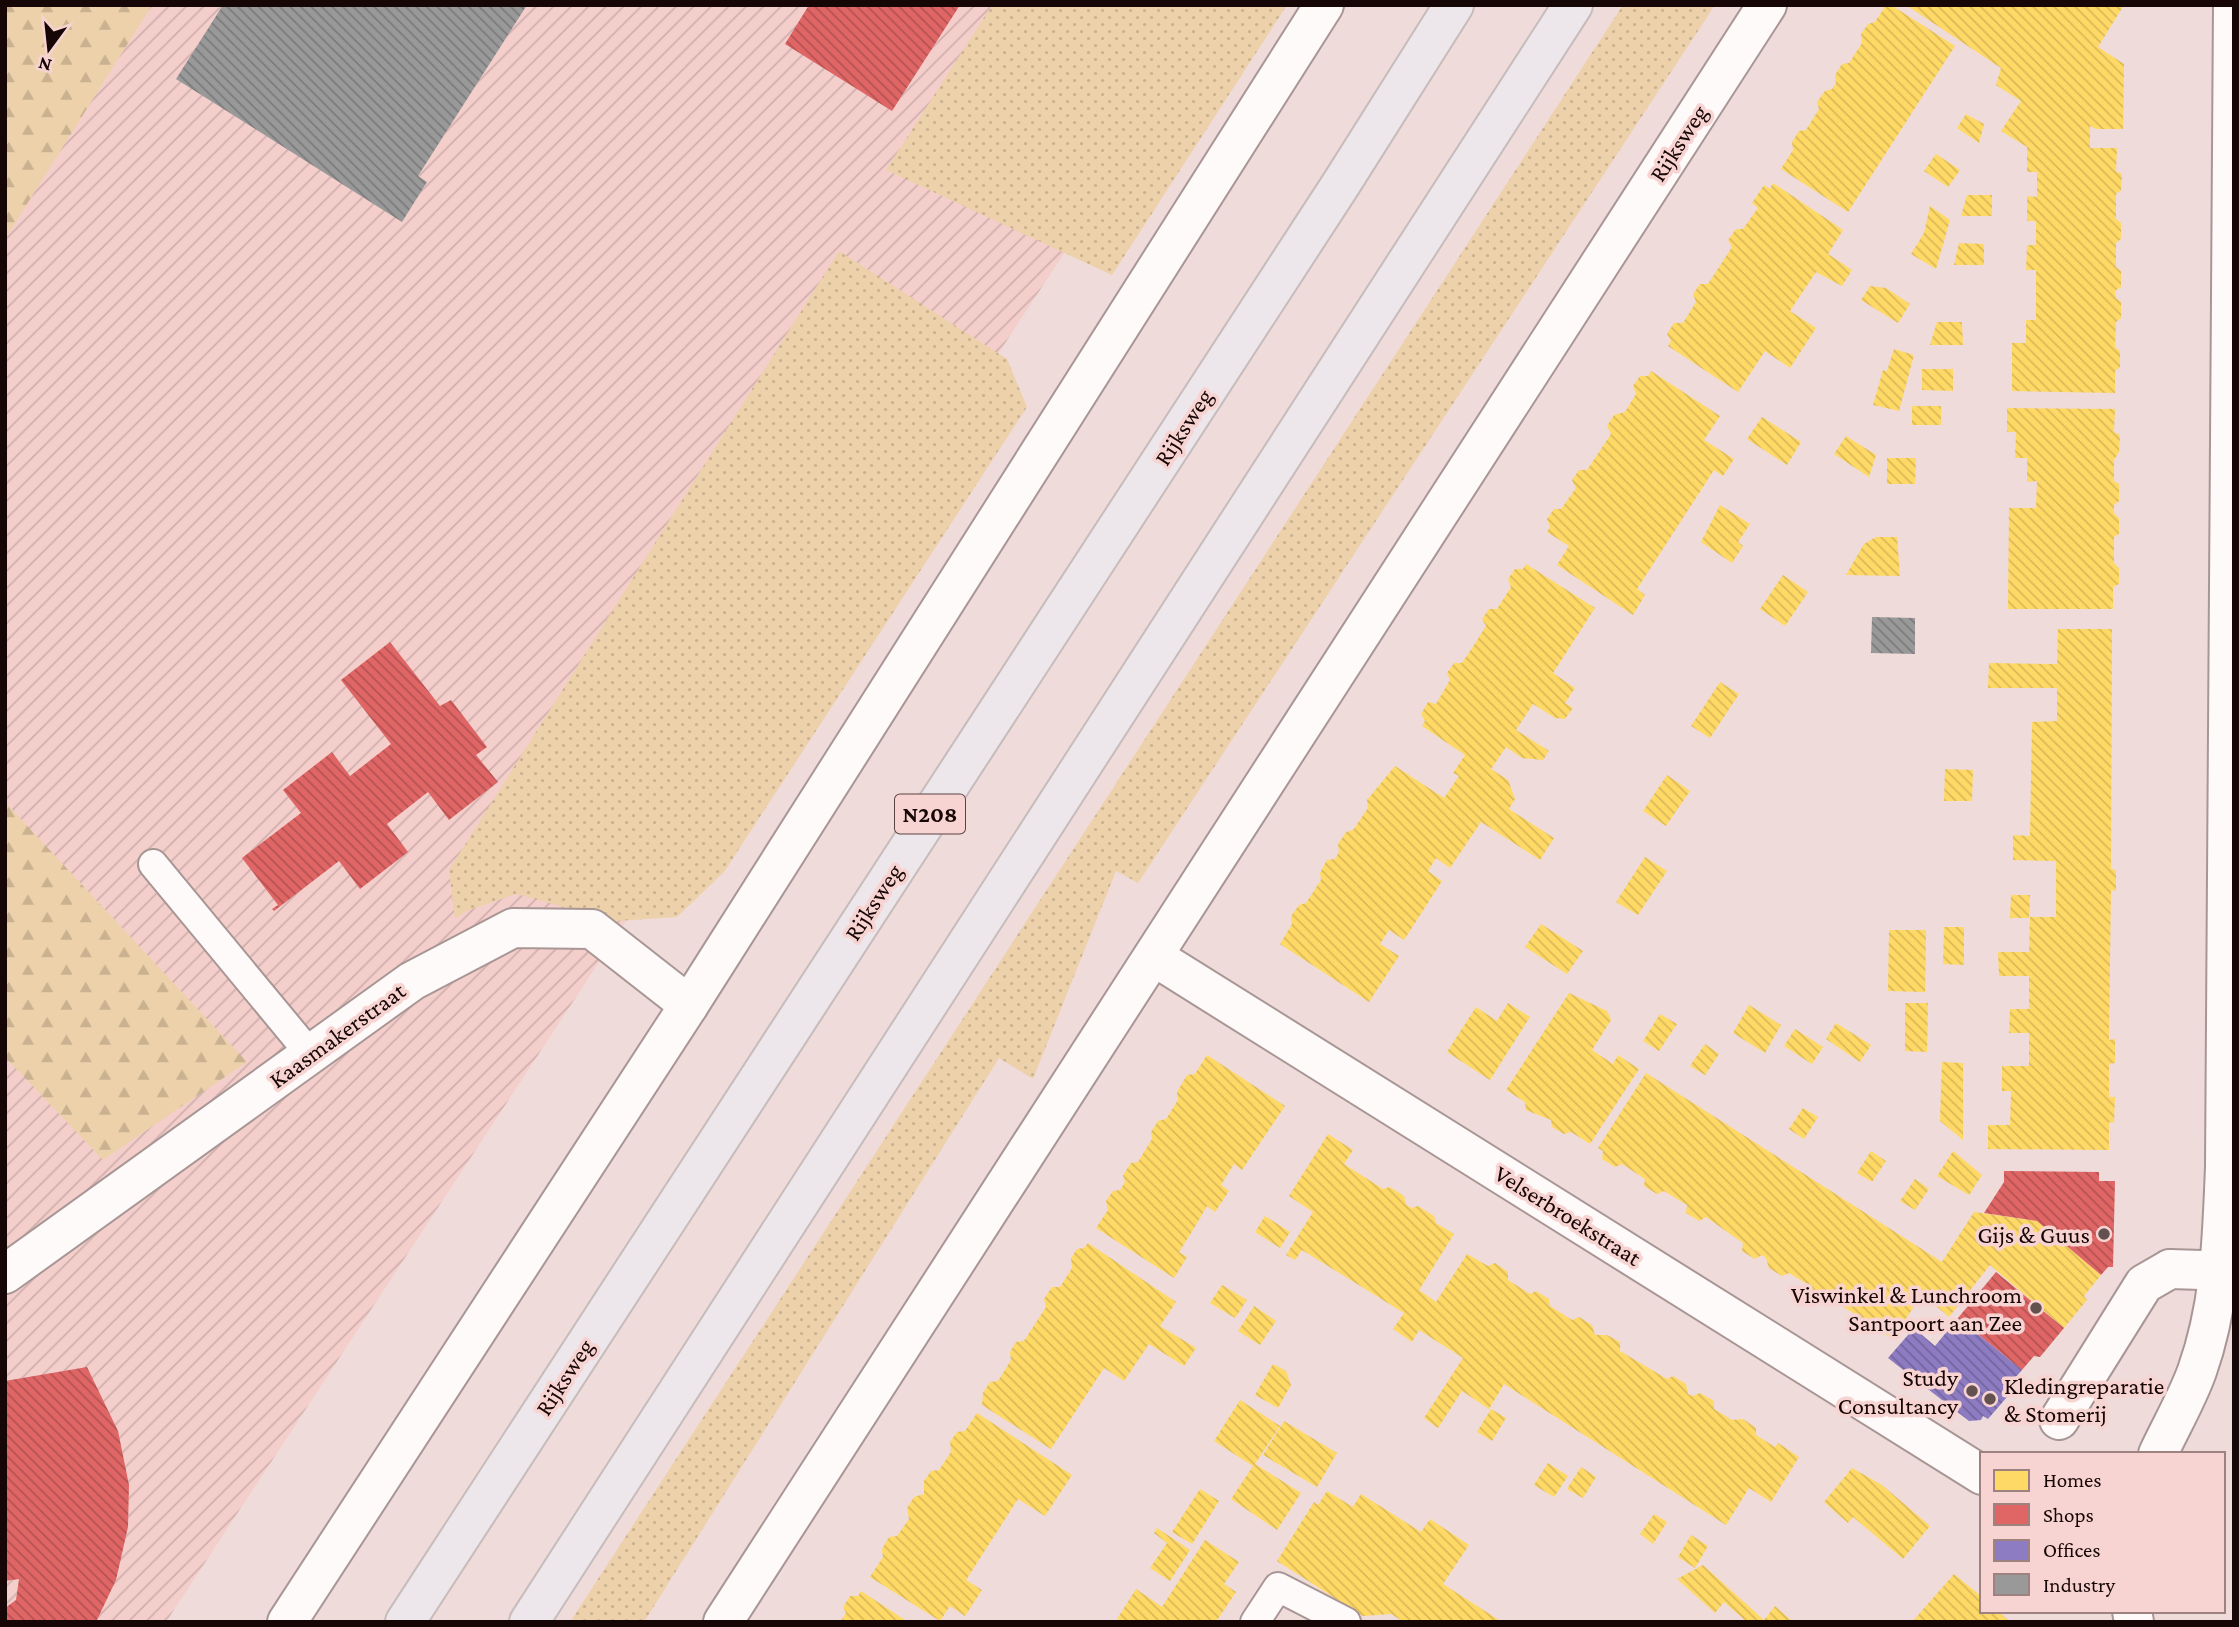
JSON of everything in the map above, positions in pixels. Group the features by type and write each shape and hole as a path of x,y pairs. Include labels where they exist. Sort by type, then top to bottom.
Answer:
{"main road":[{"name":"Rijksweg","path":"405,1622 1341,184 1454,5"},
{"path":"529,1622 1573,5"}],"street":[{"path":"287,1622 689,1005 1324,5"},
{"name":"Rijksweg","path":"723,1622 1767,5"},
{"path":"2159,1452 2197,1371 2227,1271 2225,1167 2233,5"},
{"name":"Kaasmakerstraat","path":"5,1274 412,981 513,928 592,929 689,1005"},
{"name":"Velserbroekstraat","path":"1153,956 1980,1474"},
{"path":"2059,1420 2144,1283 2170,1269 2227,1271"}],"lane":[{"path":"153,864 311,1055"},
{"path":"1255,1622 1278,1587 1346,1622"}],"shaded area":[{"path":"5,5 1227,5 166,1622 5,1622"}],"green space":[{"path":"5,5 152,5 5,239"},
{"path":"992,5 1287,5 1112,275 886,170"},
{"path":"1623,5 1715,5 1138,883 1116,871 1033,1079 999,1058 644,1622 570,1622"},
{"path":"839,251 1007,359 1027,407 724,872 677,917 616,921 516,894 466,911 455,919 449,870"},
{"path":"5,802 247,1062 103,1160 5,1057"}],"building: Homes":[{"path":"1886,5 1891,5 1955,46 1848,212 1781,169 1793,150 1792,142 1799,131 1806,130 1819,109 1817,102 1825,91 1832,89 1836,83 1835,75 1842,64 1849,63 1862,43 1861,34 1868,24 1875,22"},
{"path":"1906,5 2124,5 2098,47 2124,64 2123,129 2096,129 2090,126 2090,148 2117,148 2116,171 2122,174 2121,190 2116,194 2116,219 2121,223 2121,239 2116,243 2116,267 2121,271 2121,287 2115,291 2116,298 2121,302 2121,318 2116,322 2115,347 2120,351 2120,367 2115,371 2115,393 2012,391 2012,343 2026,343 2026,320 2036,320 2036,270 2026,270 2027,245 2036,245 2036,221 2027,221 2027,196 2037,197 2037,172 2027,172 2027,147 2001,131 2021,101 1996,85 2001,68"},
{"path":"1966,114 1984,124 1979,143 1957,128"},
{"path":"1936,154 1960,170 1948,187 1924,171"},
{"path":"1773,183 1843,230 1828,254 1852,270 1842,286 1816,272 1790,311 1816,328 1790,368 1765,351 1738,392 1668,346 1671,341 1667,334 1674,323 1683,323 1696,302 1693,294 1700,284 1708,284 1732,247 1728,240 1736,229 1743,229 1758,208 1752,203 1764,185 1770,189"},
{"path":"1967,195 1992,195 1992,216 1961,216"},
{"path":"1930,206 1950,220 1936,269 1911,254 1924,233"},
{"path":"1959,243 1984,244 1984,265 1954,265"},
{"path":"1870,286 1886,288 1910,304 1898,323 1861,300"},
{"path":"1937,322 1962,322 1963,345 1930,345"},
{"path":"1894,349 1914,355 1899,411 1873,405 1883,370 1887,371"},
{"path":"1922,369 1953,369 1953,391 1922,390"},
{"path":"1651,371 1720,416 1704,440 1734,459 1723,476 1714,470 1637,589 1645,595 1633,615 1557,565 1569,546 1547,532 1550,527 1547,519 1554,509 1561,509 1576,488 1572,480 1579,470 1587,470 1611,434 1607,426 1614,415 1625,412 1636,394 1633,386 1640,376 1648,376"},
{"path":"1912,406 1941,406 1941,425 1912,425"},
{"path":"2007,408 2115,409 2114,432 2120,435 2119,452 2114,460 2114,481 2119,484 2119,501 2114,505 2114,513 2119,518 2119,534 2114,537 2114,563 2119,568 2119,584 2113,587 2113,609 2008,609 2009,508 2036,508 2037,481 2027,482 2027,458 2015,458 2016,432 2007,432"},
{"path":"1762,417 1801,442 1787,465 1747,439"},
{"path":"1846,436 1876,455 1869,477 1834,454"},
{"path":"1887,458 1916,458 1915,484 1887,484"},
{"path":"1720,505 1750,524 1738,542 1743,546 1732,563 1701,542"},
{"path":"1876,537 1897,537 1900,576 1846,575 1864,544"},
{"path":"1526,564 1595,608 1553,673 1575,688 1565,703 1573,708 1565,719 1555,718 1533,704 1516,730 1549,751 1543,760 1522,758 1506,747 1491,769 1508,780 1515,799 1509,809 1554,838 1540,860 1481,822 1450,868 1436,858 1428,871 1442,881 1404,940 1389,930 1380,944 1399,956 1369,1002 1280,944 1292,924 1291,916 1299,905 1306,903 1321,880 1320,873 1327,860 1335,859 1339,852 1338,844 1346,832 1353,830 1368,808 1367,800 1395,766 1444,798 1459,776 1453,773 1465,755 1422,726 1425,721 1421,714 1428,702 1436,704 1450,680 1447,673 1454,663 1462,663 1486,626 1482,619 1489,609 1497,609 1511,587 1508,579 1515,569 1523,569"},
{"path":"1783,575 1808,592 1785,626 1760,609"},
{"path":"2058,629 2112,629 2111,869 2116,870 2116,891 2111,890 2109,1040 2115,1039 2115,1063 2109,1064 2109,1097 2115,1097 2114,1123 2109,1122 2109,1150 1988,1149 1988,1125 2010,1125 2011,1091 2002,1091 2002,1066 2029,1066 2029,1033 2009,1033 2010,1009 2029,1009 2029,976 1999,976 1998,952 2029,952 2030,917 2056,917 2056,861 2013,860 2013,835 2030,836 2032,722 2057,721 2057,688 1988,688 1989,663 2057,664"},
{"path":"1720,682 1739,694 1710,738 1691,726"},
{"path":"1945,769 1973,770 1972,801 1944,801"},
{"path":"1667,775 1690,791 1666,826 1643,811"},
{"path":"1645,857 1667,871 1638,915 1616,902"},
{"path":"2011,895 2030,895 2029,918 2010,918"},
{"path":"1541,924 1583,951 1567,974 1525,947"},
{"path":"1944,927 1964,927 1964,965 1943,964"},
{"path":"1889,930 1926,930 1925,992 1888,991"},
{"path":"1569,993 1607,1011 1611,1020 1592,1050 1613,1064 1618,1055 1639,1069 1590,1144 1571,1132 1564,1134 1552,1127 1551,1120 1526,1110 1525,1102 1506,1090"},
{"path":"1508,1003 1530,1017 1490,1080 1447,1052 1476,1007 1497,1021"},
{"path":"1905,1003 1928,1003 1927,1052 1905,1051"},
{"path":"1749,1005 1781,1025 1765,1053 1733,1033"},
{"path":"1660,1014 1677,1024 1659,1051 1643,1041"},
{"path":"1836,1023 1871,1045 1860,1062 1826,1039"},
{"path":"1795,1029 1823,1047 1812,1064 1784,1046"},
{"path":"1705,1044 1719,1054 1705,1075 1690,1066"},
{"path":"1207,1055 1285,1106 1242,1170 1234,1164 1221,1185 1229,1191 1215,1212 1207,1206 1179,1252 1187,1257 1174,1278 1096,1228 1108,1210 1106,1201 1113,1191 1120,1190 1125,1182 1123,1175 1131,1163 1138,1162 1152,1139 1151,1132 1158,1121 1166,1119 1178,1100 1177,1092 1187,1075 1195,1074"},
{"path":"1942,1062 1963,1063 1963,1140 1940,1121"},
{"path":"1646,1073 1942,1262 1974,1212 2037,1221 2101,1275 2084,1296 2087,1300 2064,1328 1990,1265 1949,1317 1922,1294 1893,1339 1873,1327 1866,1330 1854,1321 1855,1314 1831,1299 1824,1303 1812,1295 1812,1287 1789,1273 1782,1276 1769,1268 1762,1255 1755,1259 1742,1251 1743,1243 1706,1217 1699,1221 1686,1213 1687,1205 1664,1191 1657,1194 1644,1186 1645,1179 1622,1164 1615,1167 1602,1159 1603,1151 1598,1148"},
{"path":"1803,1108 1818,1117 1804,1139 1789,1129"},
{"path":"1328,1134 1353,1150 1344,1164 1383,1189 1390,1187 1404,1196 1406,1204 1411,1208 1418,1206 1434,1216 1436,1223 1454,1234 1419,1290 1436,1302 1467,1254 1488,1266 1495,1263 1508,1272 1508,1280 1530,1294 1536,1291 1549,1299 1550,1306 1572,1320 1579,1317 1592,1325 1595,1335 1607,1335 1620,1342 1620,1351 1667,1379 1673,1376 1686,1384 1688,1394 1693,1396 1700,1393 1714,1401 1714,1409 1732,1420 1743,1419 1756,1428 1756,1435 1775,1447 1778,1443 1799,1457 1771,1502 1749,1488 1726,1525 1504,1384 1489,1409 1462,1391 1438,1428 1424,1418 1463,1358 1419,1330 1412,1342 1393,1329 1404,1313 1302,1250 1295,1260 1286,1255 1313,1212 1289,1196"},
{"path":"1871,1151 1886,1161 1872,1182 1857,1173"},
{"path":"1953,1151 1982,1175 1969,1195 1937,1176"},
{"path":"1915,1179 1929,1189 1915,1210 1900,1201"},
{"path":"1265,1216 1290,1232 1280,1248 1255,1232"},
{"path":"1088,1243 1176,1302 1160,1326 1196,1348 1184,1366 1149,1344 1124,1381 1104,1368 1051,1449 982,1405 983,1393 990,1382 998,1381 1011,1360 1010,1352 1016,1342 1024,1341 1046,1307 1044,1299 1052,1287 1060,1287 1072,1268 1071,1258 1077,1249 1084,1248"},
{"path":"1222,1285 1247,1300 1235,1318 1210,1303"},
{"path":"1254,1306 1276,1321 1260,1345 1238,1331"},
{"path":"1273,1364 1286,1371 1291,1385 1278,1408 1255,1395"},
{"path":"1240,1400 1280,1426 1255,1464 1301,1493 1277,1530 1231,1499 1253,1466 1214,1441"},
{"path":"1491,1409 1506,1418 1492,1441 1477,1432"},
{"path":"977,1413 1072,1475 1045,1516 1018,1499 966,1580 982,1590 965,1616 950,1606 940,1621 870,1577 883,1557 882,1549 889,1537 897,1536 909,1519 907,1508 914,1497 924,1494 924,1481 931,1471 939,1470 951,1452 950,1442 957,1432 965,1431"},
{"path":"1284,1421 1337,1453 1317,1487 1263,1455"},
{"path":"1548,1463 1568,1476 1554,1497 1534,1485"},
{"path":"1581,1467 1596,1477 1583,1498 1567,1489"},
{"path":"1852,1468 1882,1485 1930,1526 1903,1559 1853,1517 1848,1523 1824,1502"},
{"path":"1200,1489 1219,1501 1192,1544 1172,1532"},
{"path":"1327,1491 1353,1507 1361,1494 1421,1532 1430,1519 1469,1545 1443,1584 1502,1622 1404,1622 1391,1614 1363,1616 1277,1561 1314,1502 1318,1505"},
{"path":"1654,1514 1667,1522 1653,1544 1640,1534"},
{"path":"1157,1528 1190,1550 1170,1581 1150,1568 1167,1543 1154,1533"},
{"path":"1691,1535 1708,1546 1695,1568 1678,1557"},
{"path":"1205,1540 1239,1562 1224,1584 1236,1592 1216,1622 1122,1622 1117,1619 1136,1589 1162,1607"},
{"path":"1703,1565 1764,1620 1775,1606 1793,1622 1747,1622 1724,1602 1715,1613 1677,1579"},
{"path":"1954,1574 1980,1595 1980,1613 2000,1613 2010,1622 1912,1622"},
{"path":"861,1591 908,1622 840,1622 846,1613 843,1607 850,1596 858,1596"}],"building: Shops":[{"path":"809,5 960,5 892,111 785,44"},
{"path":"390,642 440,706 451,700 487,747 476,755 498,782 449,820 428,792 387,824 408,852 360,889 339,861 274,911 272,909 278,905 242,858 301,813 283,790 332,752 350,776 391,744 341,680"},
{"path":"2004,1171 2099,1172 2099,1181 2115,1181 2113,1267 2108,1267 2101,1275 2037,1221 1984,1213 2004,1182"},
{"path":"1996,1272 2064,1328 2040,1357 2034,1356 2022,1370 1958,1318"},
{"path":"87,1367 118,1431 129,1485 128,1527 116,1580 96,1622 5,1622 5,1608 16,1600 19,1579 5,1581 5,1381"}],"building: Offices":[{"path":"1958,1318 2022,1370 2009,1385 2013,1390 1988,1419 1983,1416 1981,1420 1969,1421 1888,1358 1914,1328 1935,1346"}],"building: Industry":[{"path":"223,5 527,5 418,176 427,182 402,222 176,79"},
{"path":"1872,617 1915,618 1915,654 1871,653"}],"place":[{"name":"Gijs & Guus","path":"2104,1234"},
{"name":"Viswinkel & Lunchroom Santpoort aan Zee","path":"2036,1308"},
{"name":"Study Consultancy","path":"1972,1391"},
{"name":"Kledingreparatie & Stomerij","path":"1990,1399"}]}
